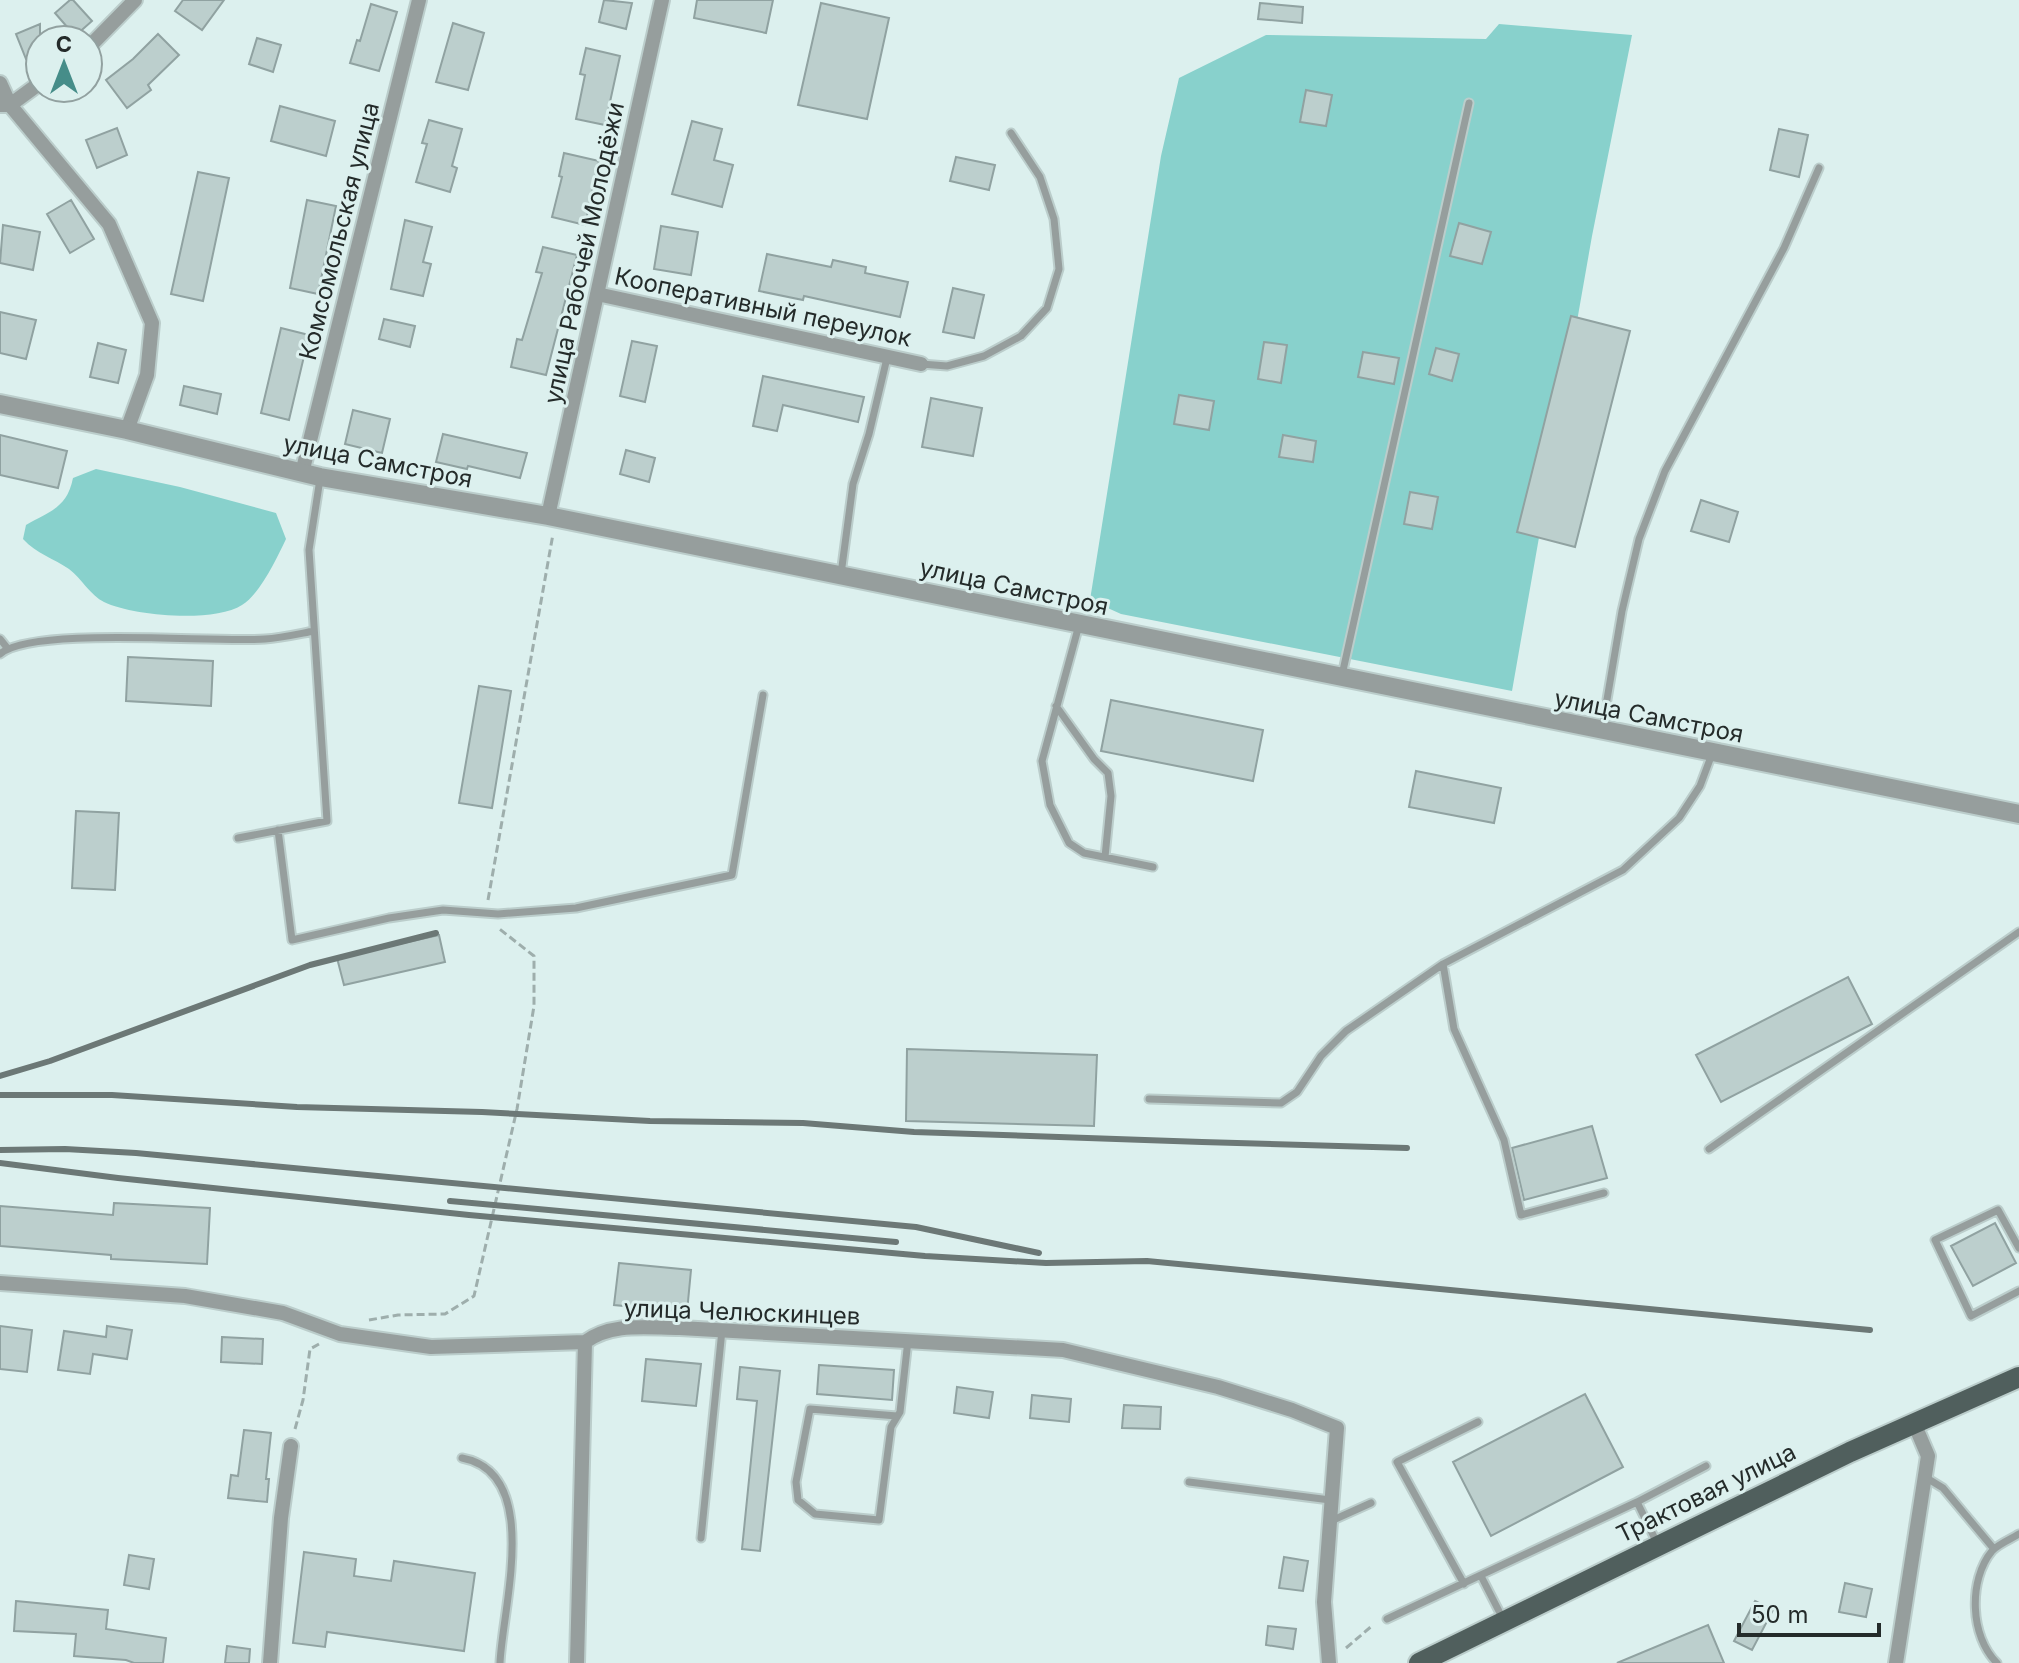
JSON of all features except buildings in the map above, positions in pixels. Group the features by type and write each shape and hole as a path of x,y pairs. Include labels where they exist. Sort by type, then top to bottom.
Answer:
{"main road":[{"name":"Трактовая улица","path":"1419,1663 1658,1545 1914,1423 2019,1377"}],"street":[{"path":"104,32 135,0"},
{"name":"Комсомольская улица","path":"311,475 419,0"},
{"name":"улица Рабочей Молодёжи","path":"551,523 597,294 662,0"},
{"path":"0,83 5,105 109,224 152,323 147,375 127,430"},
{"path":"5,105 24,93"},
{"name":"Кооперативный переулок","path":"597,294 921,364"},
{"name":"улица Самстроя","path":"0,404 127,430 311,475 841,576 2019,814"},
{"name":"улица Челюскинцев","path":"0,1283 185,1296 283,1313 340,1334 431,1347 585,1342 599,1332 622,1328 722,1330 1063,1350 1218,1387 1337,1428 1330,1500"},
{"path":"577,1663 585,1342"},
{"path":"1896,1663 1928,1456 1914,1423"},
{"path":"270,1663 281,1518 291,1446"},
{"path":"1329,1662 1324,1602 1330,1500"}],"lane":[{"path":"1341,678 1469,103"},
{"path":"921,364 947,366 984,356 1021,336 1047,308 1059,269 1054,219 1040,177 1011,133"},
{"path":"1601,731 1622,611 1639,539 1665,471 1770,276 1819,168"},
{"path":"841,576 853,484 869,434 887,358"},
{"path":"238,838 327,821 309,550 311,475"},
{"path":"1079,625 1042,761 1050,805 1069,843 1084,853 1153,867"},
{"path":"0,654 8,649 64,640 266,639 314,631"},
{"path":"0,639 8,649"},
{"path":"278,830 292,940 389,918 443,910 487,913 576,908 732,875 763,695"},
{"path":"1056,706 1094,759 1108,773 1111,796 1105,857"},
{"path":"1149,1099 1281,1103 1297,1092 1321,1056 1346,1031 1443,964 1623,870 1679,818 1700,786 1712,754"},
{"path":"1709,1149 2019,932"},
{"path":"1443,964 1454,1029 1504,1140 1521,1215 1604,1193"},
{"path":"2019,1248 1998,1210 1935,1240 1971,1316 2019,1291"},
{"path":"701,1538 722,1330"},
{"path":"897,1416 810,1409 796,1482 798,1500 815,1514 879,1520 891,1427 900,1412 908,1340"},
{"path":"1464,1584 1397,1462 1478,1422"},
{"path":"462,1458 474,1460 496,1476 508,1496 511,1581 500,1663"},
{"path":"1387,1619 1637,1502 1706,1466"},
{"path":"1925,1477 1943,1488 1994,1549"},
{"path":"1189,1482 1330,1500"},
{"path":"1637,1502 1658,1545"},
{"path":"1329,1522 1371,1503"},
{"path":"1997,1663 1980,1632 1974,1602 1980,1572 1994,1549 2019,1534"},
{"path":"1481,1576 1504,1621"}],"path":[{"path":"291,1446 303,1400 310,1349 366,1321 398,1315 445,1314 474,1296 517,1109 536,987 534,956 487,919 487,913 551,523"},
{"path":"1329,1662 1373,1625"}],"shaded area":[{"path":"1499,24 1632,35 1592,236 1512,691 1121,614 1090,600 1161,156 1179,78 1266,35 1486,39"},
{"path":"96,469 180,487 276,513 286,539 255,593 242,605 229,611 173,616 117,607 99,599 69,569 23,539 26,525 62,502 73,478"}],"railway":[{"path":"0,1076 50,1061 310,965 436,933"},
{"path":"0,1095 112,1095 297,1107 650,1121 803,1123 914,1132 1407,1148"},
{"path":"0,1150 65,1149 136,1153 916,1227 1039,1253"},
{"path":"0,1163 469,1215 925,1256 1046,1263 1147,1261 1870,1330"},
{"path":"450,1201 896,1242"}]}
